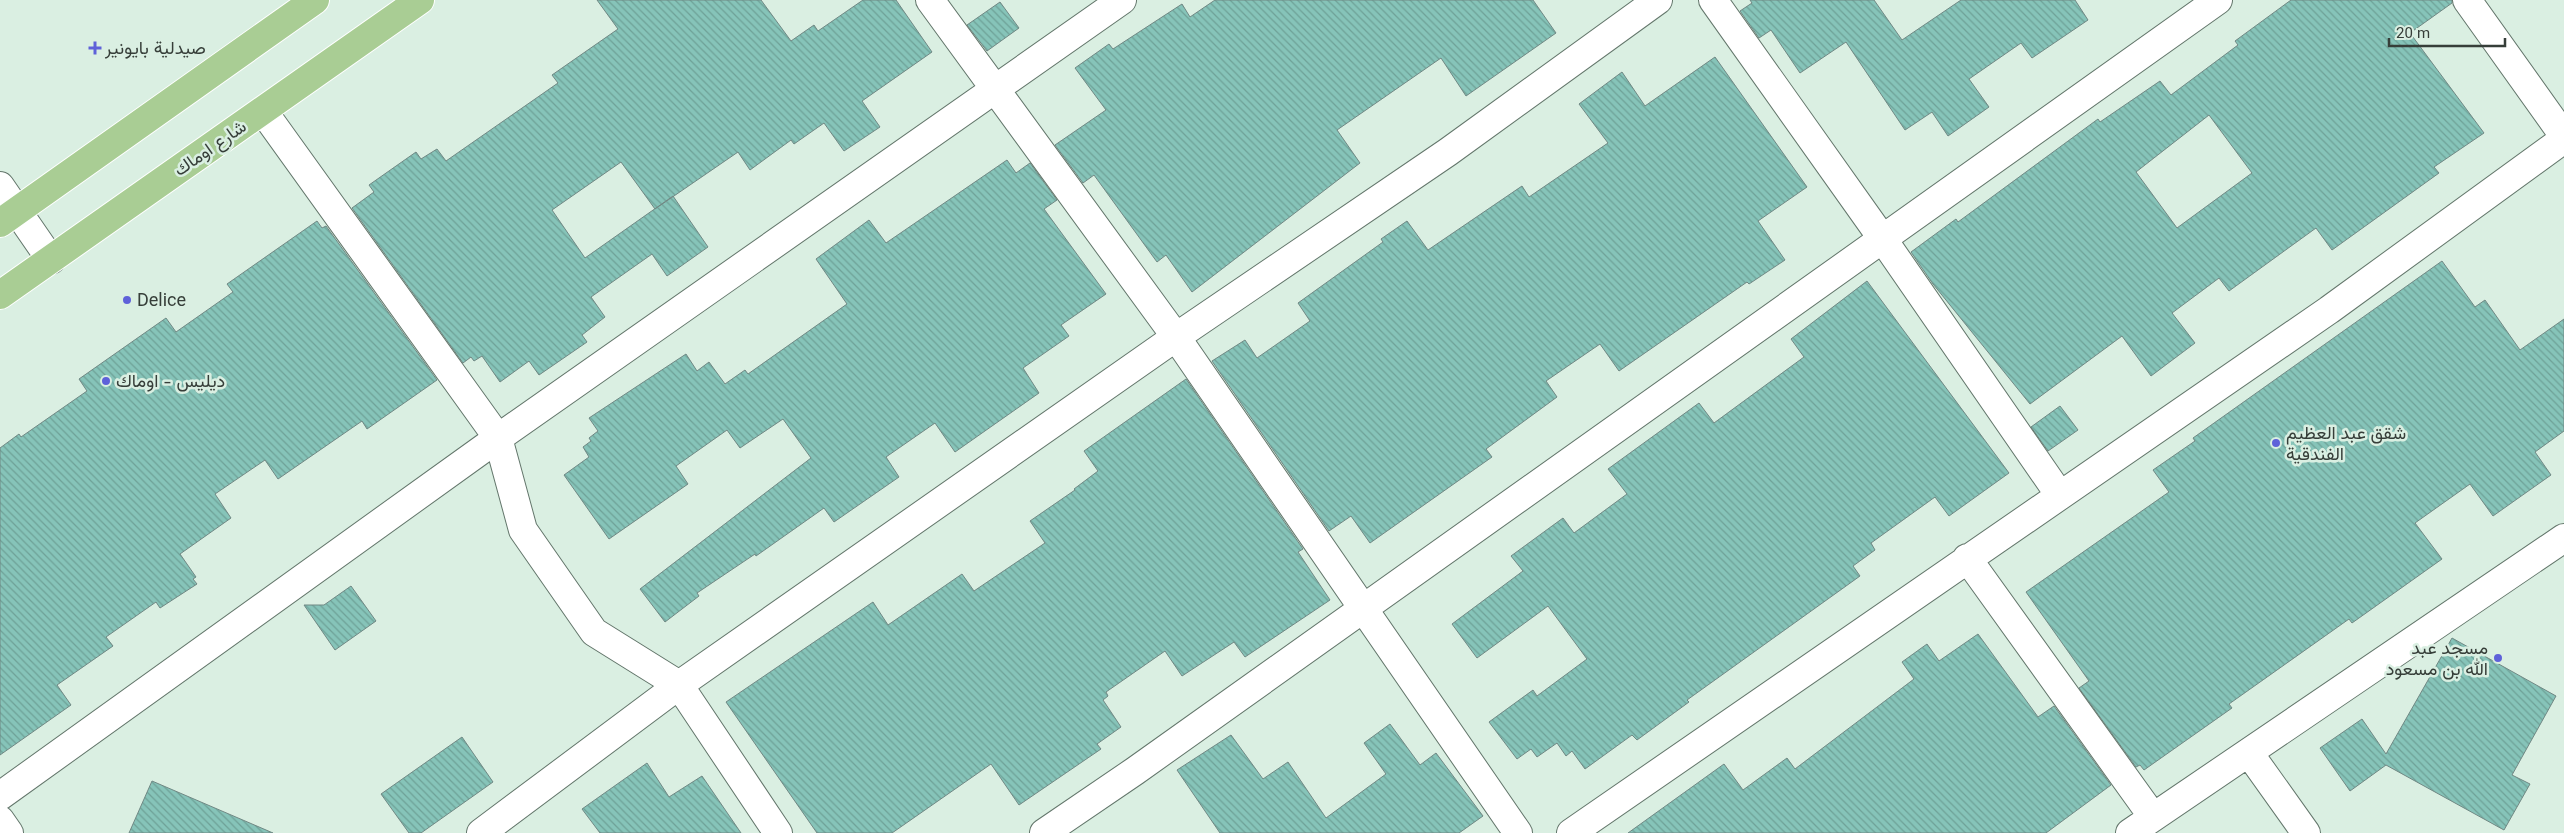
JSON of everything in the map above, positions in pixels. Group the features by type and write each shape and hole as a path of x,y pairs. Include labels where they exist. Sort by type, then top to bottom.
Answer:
{"main road":[{"path":"8,217 315,0"},
{"name":"شارع اوماك","path":"0,296 420,0"}],"street":[{"path":"930,0 1176,337 1518,833"},
{"path":"0,796 498,438 994,88 1122,0"},
{"path":"482,833 679,685 1176,337 1448,152 1658,0"},
{"path":"1712,0 1882,238 2059,494"},
{"path":"1044,833 1135,771 1362,607 2218,0"},
{"path":"1571,833 2059,494 2329,310 2564,137 2467,0"},
{"path":"263,111 498,438 523,530 594,632 679,685 778,833"},
{"path":"0,186 8,217 51,260"},
{"path":"2130,833 2564,538"},
{"path":"1967,558 2153,817"},
{"path":"2248,753 2306,833"},
{"path":"0,820 9,833"}],"building":[{"path":"597,0 761,0 791,41 814,25 818,31 863,0 896,0 932,52 862,101 880,127 844,151 824,123 794,144 791,140 750,170 738,152 673,196 708,247 667,276 652,254 591,297 605,317 582,335 587,342 539,375 529,361 500,382 482,356 474,361 471,357 463,363 352,208 374,192 369,185 416,152 421,159 437,149 446,161 558,83 552,75 618,29","holes":["621,162 655,209 585,258 552,210"]},
{"path":"1215,0 1533,0 1556,33 1466,96 1441,58 1337,130 1360,163 1192,292 1166,255 1157,262 1094,175 1083,183 1055,145 1106,110 1075,68 1109,44 1113,49 1182,4 1190,17"},
{"path":"1750,0 1874,0 1902,40 1961,0 2075,0 2088,20 2032,58 2021,43 1969,79 1989,107 1948,136 1932,112 1905,130 1846,42 1800,73 1771,30 1759,38 1740,11 1752,3"},
{"path":"2291,0 2452,0 2452,3 2410,33 2484,133 2434,167 2439,173 2332,250 2316,228 2229,291 2219,278 2172,313 2195,343 2151,376 2122,336 2030,404 1933,284 1911,252 1956,219 1958,222 2098,119 2100,122 2160,81 2171,95 2238,45 2235,41","holes":["2209,115 2252,173 2177,228 2136,172"]},
{"path":"1000,2 1019,28 987,51 967,25"},
{"path":"1715,57 1807,187 1758,221 1785,260 1749,284 1747,282 1619,371 1600,344 1546,381 1557,397 1486,449 1492,457 1370,543 1351,516 1329,531 1212,361 1245,340 1257,358 1310,321 1298,303 1383,242 1381,239 1407,221 1428,250 1522,186 1529,197 1608,143 1579,104 1622,72 1645,106"},
{"path":"1007,160 1016,173 1030,163 1057,200 1044,209 1106,294 1061,325 1069,336 1023,368 1039,393 955,452 935,423 886,457 899,477 834,522 824,508 756,556 755,554 697,593 699,596 665,622 640,589 811,458 783,419 740,448 727,430 676,466 688,484 609,539 564,475 589,457 583,447 591,441 589,438 598,431 589,418 686,354 697,371 709,362 725,384 745,370 748,374 847,304 816,259 869,220 886,243"},
{"path":"317,221 322,228 326,226 437,380 367,429 362,421 278,479 265,460 215,494 231,518 180,554 196,577 193,579 197,584 160,608 156,602 106,637 113,646 57,685 71,705 0,755 0,448 19,434 21,437 87,391 79,379 166,318 176,332 233,292 227,284"},
{"path":"2442,261 2475,307 2485,300 2520,350 2564,319 2564,431 2535,452 2551,475 2493,516 2470,484 2415,523 2442,559 2352,623 2349,619 2229,704 2232,708 2144,770 2140,765 2136,767 2079,688 2089,681 2026,592 2169,492 2153,470 2195,441 2193,438"},
{"path":"1867,281 2009,473 1949,516 1935,497 1871,543 1875,550 1853,566 1860,576 1687,700 1689,702 1637,740 1632,735 1585,769 1572,751 1566,756 1557,743 1537,757 1531,749 1517,759 1489,722 1533,690 1537,696 1587,659 1548,606 1477,658 1452,624 1523,571 1511,556 1563,518 1574,533 1627,494 1608,469 1699,403 1714,423 1804,357 1791,339"},
{"path":"1186,379 1303,549 1298,552 1330,600 1245,657 1234,642 1182,676 1165,651 1106,692 1108,696 1103,700 1121,727 1097,744 1101,749 1019,805 991,764 892,833 817,833 726,702 873,602 888,625 962,574 974,591 1045,543 1030,521 1075,490 1098,471 1084,451"},
{"path":"2060,406 2078,430 2048,451 2031,427"},
{"path":"351,586 376,621 335,650 304,605 324,605"},
{"path":"1978,634 2038,717 2054,706 2111,785 2046,833 1628,833 1724,764 1743,790 1787,758 1795,769 1914,679 1902,662 1927,644 1939,661"},
{"path":"2452,638 2556,696 2512,775 2530,784 2504,830 2386,765 2350,791 2320,748 2362,719 2386,754"},
{"path":"1390,724 1420,765 1436,753 1483,816 1459,833 1220,833 1177,770 1231,735 1263,779 1288,762 1326,818 1386,774 1364,743"},
{"path":"462,737 493,782 421,833 409,833 381,794"},
{"path":"647,763 669,797 702,776 741,833 600,833 582,809"},
{"path":"152,781 273,833 129,833"}],"place":[{"name":"صيدلية بايونير","path":"95,48"},
{"name":"Delice","path":"127,300"},
{"name":"ديليس - اوماك","path":"106,381"},
{"name":"شقق عبد العظيم الفندقية","path":"2276,443"},
{"name":"مسجد عبد الله بن مسعود","path":"2498,658"}]}
